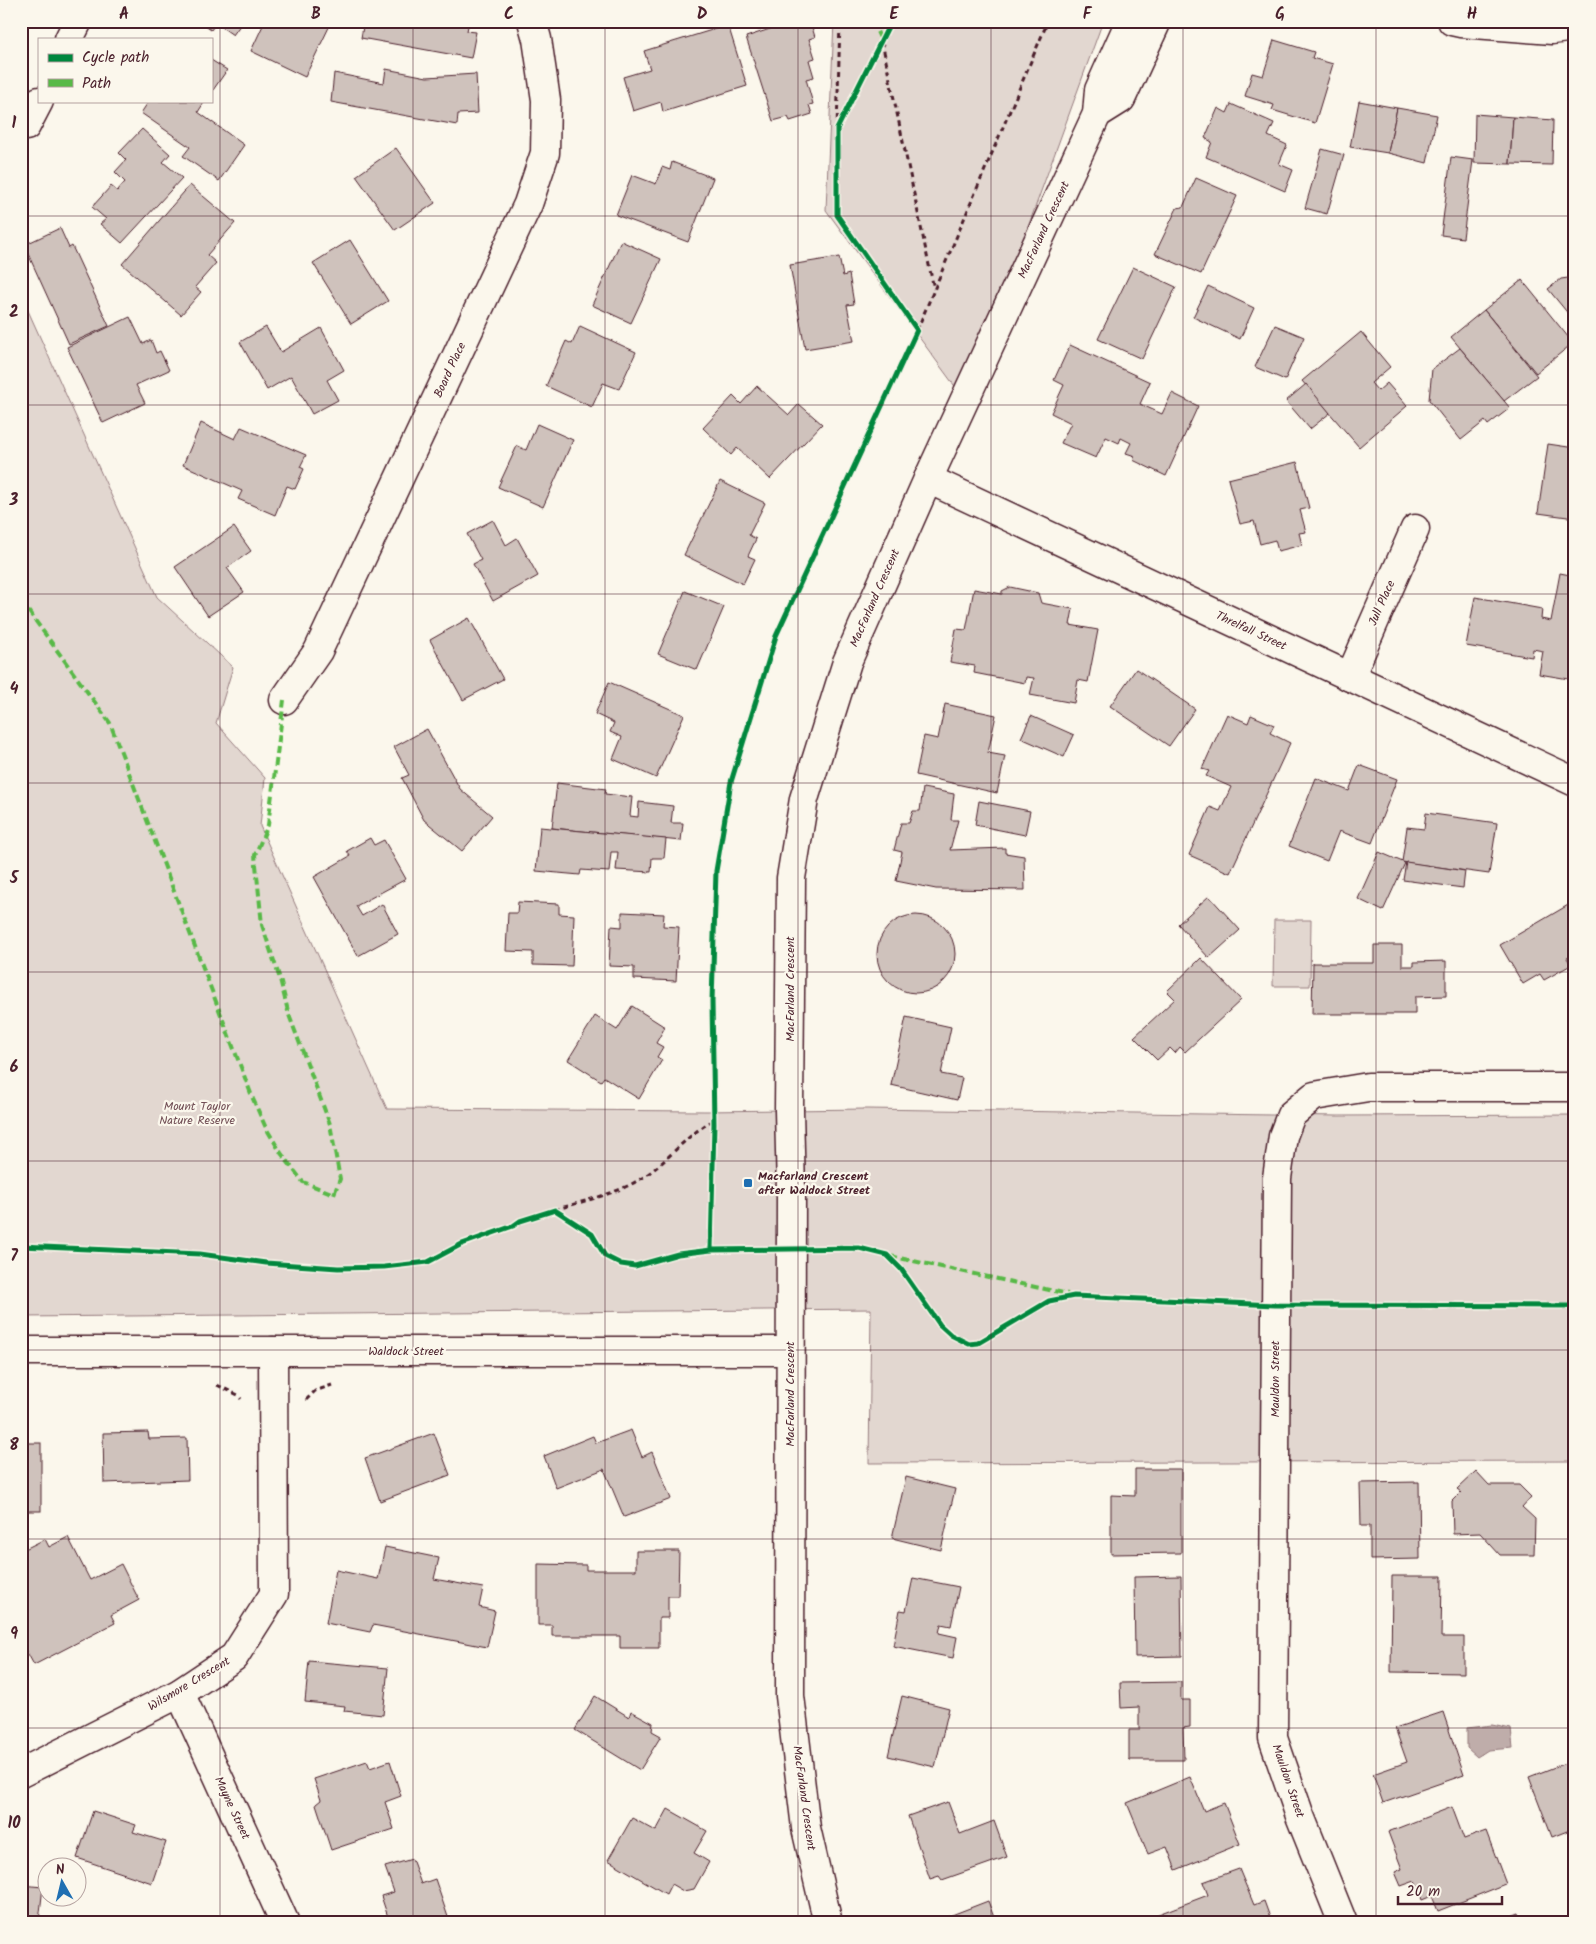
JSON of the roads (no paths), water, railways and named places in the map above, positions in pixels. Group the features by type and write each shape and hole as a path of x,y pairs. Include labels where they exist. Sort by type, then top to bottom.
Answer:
{"street":[{"path":"70,38 78,21"},
{"name":"Board Place","path":"284,700 318,651 528,204 545,153 546,100 538,39 532,21"},
{"name":"MacFarland Crescent","path":"828,1923 806,1828 790,1696 791,1191 789,1100 791,878 804,799 847,662 928,479 1097,114 1099,90 1130,21"},
{"path":"1097,114 1121,99 1156,21"},
{"path":"1452,21 1461,24 1552,30 1575,27"},
{"path":"26,126 38,102"},
{"name":"Threlfall Street","path":"928,479 1575,782"},
{"name":"Jull Place","path":"1350,677 1415,529"},
{"name":"Mauldon Street","path":"1343,1923 1300,1816 1273,1738 1277,1178 1283,1136 1291,1115 1314,1096 1368,1087 1575,1086"},
{"name":"Waldock Street","path":"21,1351 790,1351"},
{"name":"Wilsmore Crescent","path":"21,1773 180,1693 234,1657 274,1594 273,1351"},
{"name":"Mayne Street","path":"180,1693 285,1923"}],"place":[{"name":"Macfarland Crescent after Waldock Street","path":"748,1183"}],"park label":[{"name":"Mount Taylor Nature Reserve","path":"197,1113"}]}
